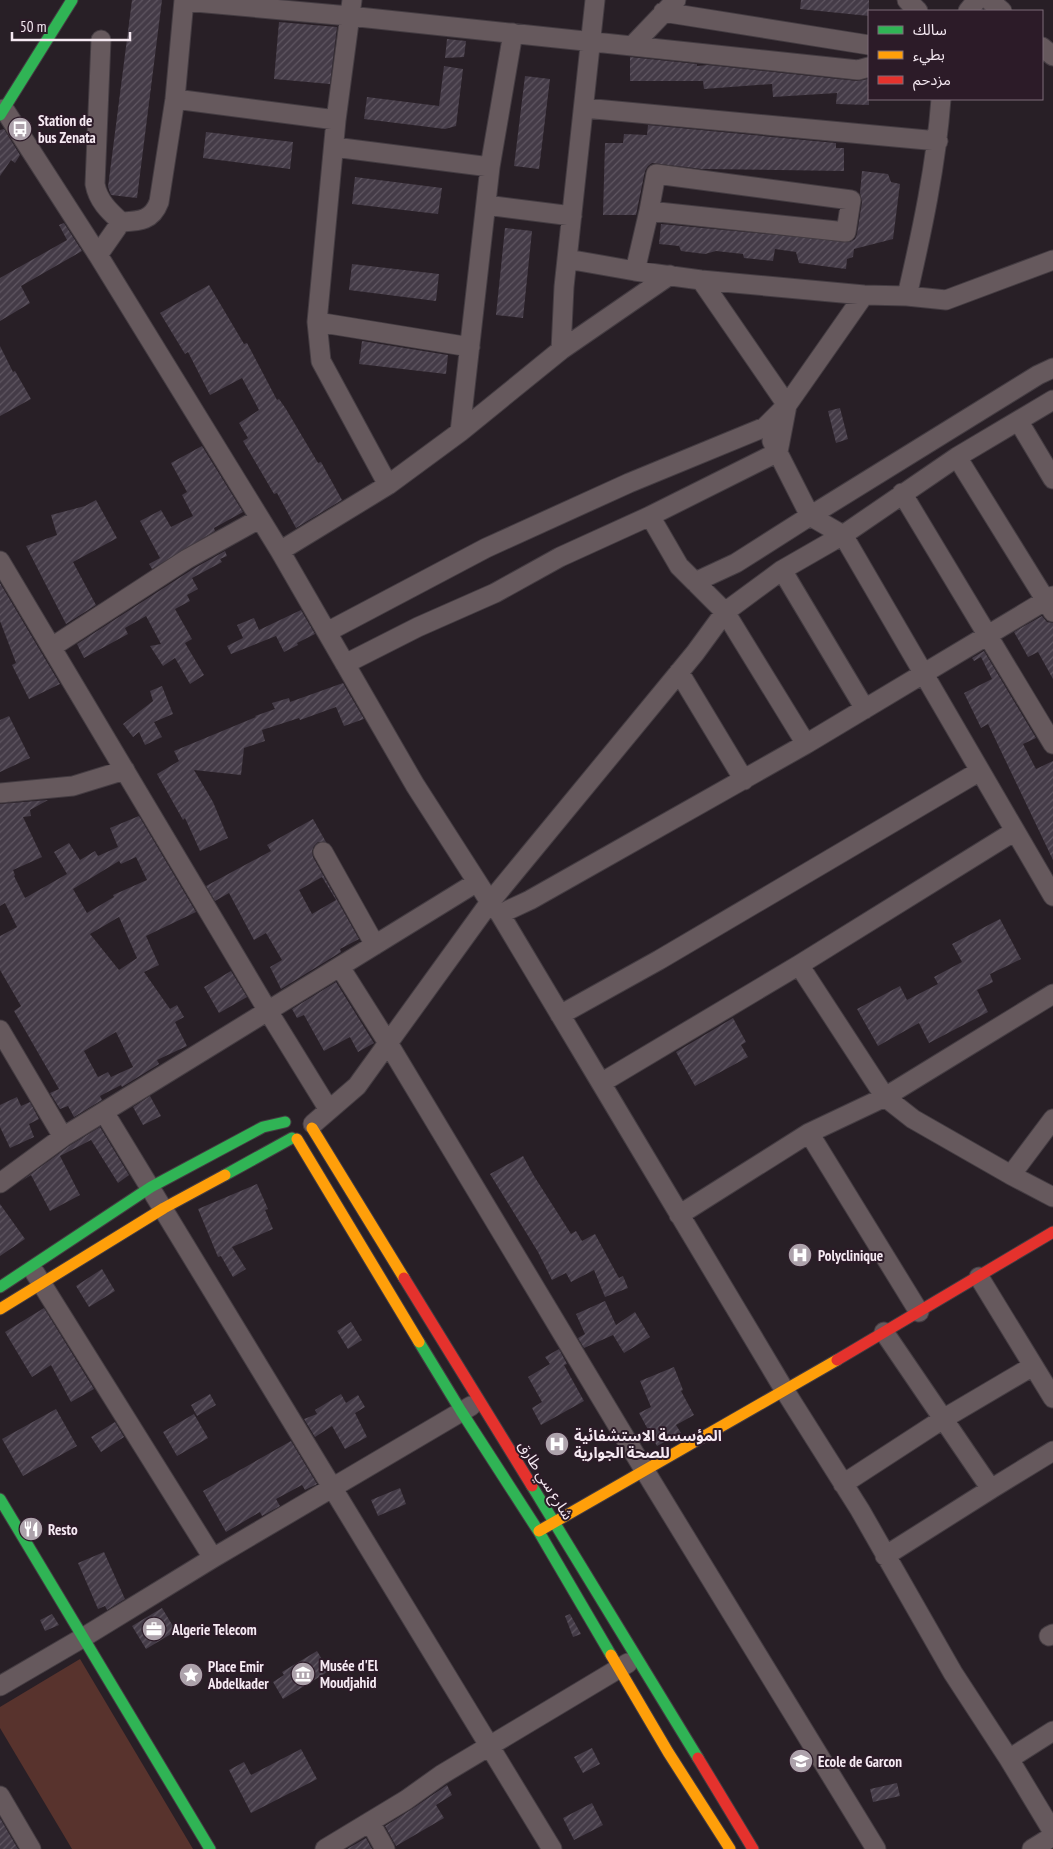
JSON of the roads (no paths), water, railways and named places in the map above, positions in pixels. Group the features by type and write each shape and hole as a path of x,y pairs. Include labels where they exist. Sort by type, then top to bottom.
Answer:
{"street":[{"path":"72,0 2,112 98,255 280,551 415,785 495,908 785,1391 843,1484 952,1673 1009,1759 1053,1832"},
{"path":"101,40 95,184 97,195 102,203 121,222 139,221 155,212 159,202 176,99 184,0 350,8 513,33 858,70 868,67"},
{"path":"561,350 567,259 584,108 589,41 595,0"},
{"path":"907,0 917,10"},
{"path":"969,10 977,0"},
{"path":"989,0 1001,10"},
{"path":"632,46 670,6 868,45"},
{"path":"350,8 336,120 317,322 321,361 388,485"},
{"path":"460,432 490,167 513,33"},
{"path":"1043,47 1053,56"},
{"path":"176,99 336,120"},
{"path":"907,296 924,221 938,141 941,100"},
{"path":"584,108 938,141"},
{"path":"334,147 490,167"},
{"path":"635,271 656,174 851,200 846,232 648,211"},
{"path":"486,205 572,216"},
{"path":"98,255 121,222"},
{"path":"567,259 701,280 864,295 907,296 946,300 1053,260"},
{"path":"280,551 388,485 460,432 561,350 670,276"},
{"path":"701,280 787,405 778,452"},
{"path":"327,632 486,548 629,483 765,426 787,405 864,295"},
{"path":"317,322 470,347"},
{"path":"695,582 736,563 1038,375 1053,368"},
{"path":"0,1309 164,1208 294,1138 308,1136 311,1122 329,1110 357,1086 388,1043 725,612 782,570 843,535 957,457 1019,422 1053,400"},
{"path":"1019,422 1053,479"},
{"path":"765,426 810,516 843,535 1053,896"},
{"path":"346,664 418,626 496,593 560,557 650,516 778,452"},
{"path":"495,908 530,900 744,780 987,636 1051,603 957,457"},
{"path":"902,494 1053,744"},
{"path":"650,516 678,566 725,612 806,744"},
{"path":"52,647 187,559 259,519"},
{"path":"0,561 329,1110"},
{"path":"782,570 865,709"},
{"path":"679,672 744,780"},
{"path":"0,793 73,786 125,770"},
{"path":"560,1015 659,960 980,771"},
{"path":"601,1083 799,965 1016,831"},
{"path":"323,852 375,945"},
{"path":"0,1183 63,1137 477,882"},
{"path":"799,965 885,1097 913,1119 1053,1197"},
{"path":"340,966 876,1849"},
{"path":"679,1215 809,1133 885,1097 1053,994"},
{"path":"0,1030 63,1137"},
{"path":"104,1112 552,1849"},
{"path":"293,1113 285,1122 286,1131 294,1138 461,1412 539,1532 668,1752 730,1849"},
{"path":"1011,1175 1053,1119"},
{"path":"0,1287 151,1187 263,1127 285,1122"},
{"name":"شارع سي طارق","path":"311,1122 753,1849"},
{"path":"809,1133 919,1312"},
{"path":"539,1532 785,1391 1053,1232"},
{"path":"31,1267 213,1558"},
{"path":"979,1277 1053,1398"},
{"path":"884,1332 991,1489"},
{"path":"843,1484 943,1419 1033,1366"},
{"path":"0,1686 84,1638 213,1558 479,1401"},
{"path":"886,1556 1053,1451"},
{"path":"0,1499 210,1849"},
{"path":"325,1849 406,1800 441,1775 638,1658"},
{"path":"1009,1759 1053,1732"},
{"path":"0,1796 31,1849"},
{"path":"370,1822 385,1849"},
{"path":"1032,1849 1053,1836"}],"place":[{"name":"Station de bus Zenata","path":"20,129"},
{"name":"Polyclinique","path":"800,1255"},
{"name":"المؤسسة الاستشفائية للصحة الجوارية","path":"557,1444"},
{"name":"Resto","path":"31,1529"},
{"name":"Algerie Telecom","path":"154,1629"},
{"name":"Musée d'El Moudjahid","path":"303,1674"},
{"name":"Place Emir Abdelkader","path":"191,1675"},
{"name":"Ecole de Garcon","path":"801,1761"}]}
